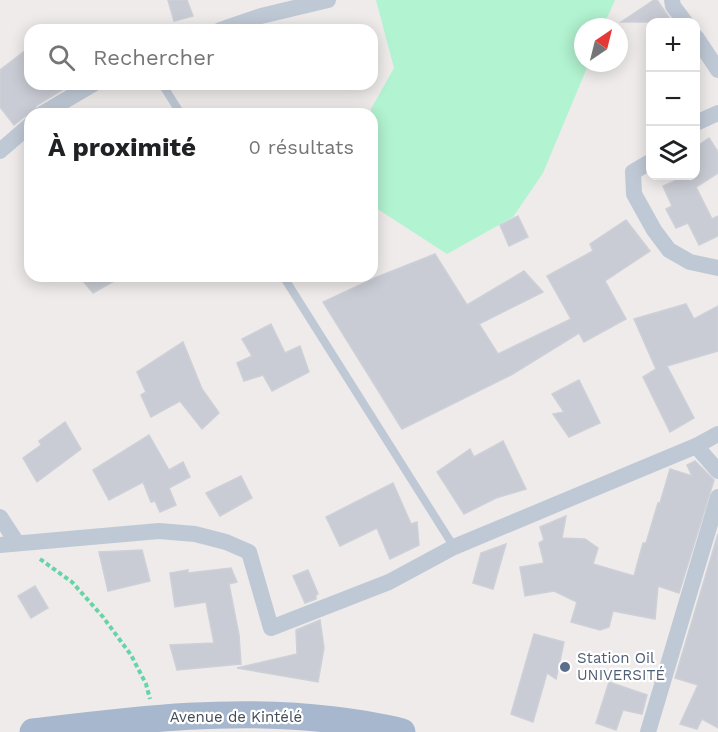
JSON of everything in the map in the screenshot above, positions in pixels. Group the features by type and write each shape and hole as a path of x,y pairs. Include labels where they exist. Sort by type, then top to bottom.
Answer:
{"main road":[{"name":"Avenue de Kintélé","path":"33,732 155,717 262,714 311,717 391,730"}],"street":[{"path":"238,24 328,0"},
{"path":"672,0 673,6 682,18"},
{"path":"700,42 718,70"},
{"path":"52,108 83,90"},
{"path":"700,121 718,113"},
{"path":"0,151 24,130"},
{"path":"646,165 633,172 634,194 654,230 669,250 690,262 718,268"},
{"path":"0,545 159,531 195,534 226,542 249,552 271,628 389,582 454,547 696,446 718,434"},
{"path":"696,446 718,471"},
{"path":"648,732 718,497"},
{"path":"0,517 17,543"}],"lane":[{"path":"166,90 177,108"},
{"path":"287,282 454,547"}],"path":[{"path":"17,543 72,582 103,617 131,655 146,684 155,717"}],"green space":[{"path":"376,0 615,0 607,18 574,18 574,72 585,72 543,173 513,217 447,254 378,209 378,108 372,108 394,68"}],"building":[{"path":"168,0 187,0 193,16 174,21"},
{"path":"657,0 669,18 646,18 646,22 628,22 627,18"},
{"path":"24,52 24,90 62,90 35,108 24,108 24,117 14,125 0,107 0,70"},
{"path":"709,138 718,152 718,173 696,187 712,219 718,216 718,236 699,245 688,223 676,228 666,209 672,206 663,186 676,180 700,180 700,144"},
{"path":"518,216 528,237 509,246 500,225"},
{"path":"626,220 650,251 605,281 626,319 584,342 579,333 511,375 402,429 323,302 366,282 378,282 378,277 435,254 467,305 524,271 543,292 479,324 498,354 571,319 547,276 593,251 590,244"},
{"path":"84,282 112,282 93,293"},
{"path":"686,304 694,319 718,306 718,351 667,366 694,418 670,432 643,377 656,369 634,319"},
{"path":"271,324 285,353 300,346 309,372 272,391 263,375 244,381 237,363 252,356 242,339"},
{"path":"183,342 202,389 219,413 202,429 180,401 151,417 141,395 146,392 137,372"},
{"path":"579,380 600,423 569,437 553,414 564,412 552,394"},
{"path":"65,422 81,449 37,482 23,458 41,445 39,441"},
{"path":"149,435 169,470 183,462 190,477 169,488 176,505 160,512 155,501 151,502 143,482 109,500 93,470"},
{"path":"503,441 526,489 496,498 464,514 437,472 470,449 474,457"},
{"path":"695,461 714,480 679,593 658,586 655,619 613,611 609,627 600,630 571,622 577,602 554,591 525,596 520,567 544,563 539,543 544,540 540,527 566,516 562,538 585,539 598,548 593,564 634,576 643,543 646,543 670,469 692,476 687,465"},
{"path":"241,476 252,498 220,516 206,493"},
{"path":"393,483 411,524 417,522 419,545 390,559 377,528 340,546 326,517"},
{"path":"718,534 718,728 702,719 697,729 680,724 698,685 675,678"},
{"path":"506,544 493,589 473,583 481,553"},
{"path":"142,550 150,581 108,591 99,552"},
{"path":"231,568 237,582 229,584 239,635 241,664 177,670 170,645 214,643 206,602 175,607 170,573"},
{"path":"308,570 318,594 316,599 305,603 293,576"},
{"path":"35,586 48,608 31,618 18,596"},
{"path":"320,620 324,648 318,682 237,668 297,654 296,630"},
{"path":"534,634 564,642 556,679 547,673 533,722 511,714"},
{"path":"609,682 647,695 642,714 623,710 616,730 596,723"}],"place":[{"name":"Station Oil UNIVERSITÉ","path":"565,667"}]}
